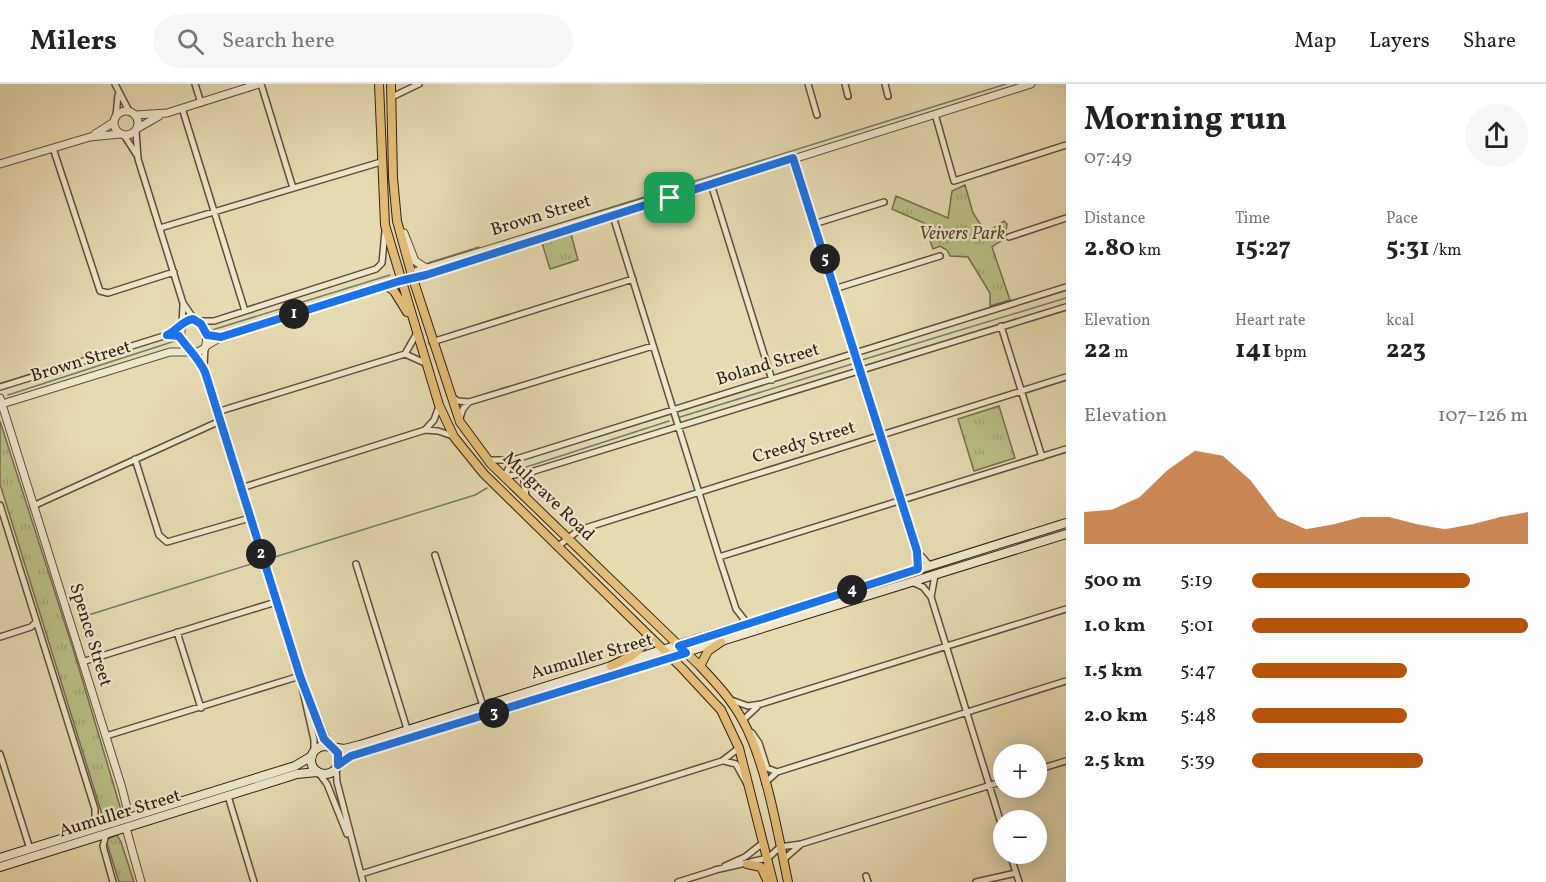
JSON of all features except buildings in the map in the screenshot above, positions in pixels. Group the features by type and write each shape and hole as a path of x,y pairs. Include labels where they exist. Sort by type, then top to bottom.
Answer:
{"main road":[{"name":"Mulgrave Road","path":"379,84 385,225 439,405 454,437 484,474 721,710 739,748 773,882"},
{"name":"Mulgrave Road","path":"391,84 397,221 448,394 460,422 486,459 700,666 729,699 745,724 764,784 788,882"},
{"name":"Brown Street","path":"400,281 412,276"},
{"path":"386,285 394,292 413,323"},
{"name":"Aumuller Street","path":"337,767 351,756 671,658 731,628 1066,523"},
{"name":"Aumuller Street","path":"330,747 352,747 664,651 683,650 721,642 1066,534"},
{"path":"918,569 925,574 958,568"},
{"path":"772,615 778,621 811,614"},
{"path":"611,666 640,650 647,634"},
{"path":"700,666 705,654 721,642"},
{"path":"546,686 578,680 583,685"},
{"path":"322,746 330,747 338,753 337,767 326,774 318,772 312,764 313,754 322,746"},
{"name":"Aumuller Street","path":"0,867 87,830 296,766 313,754"},
{"name":"Aumuller Street","path":"0,858 91,839 303,772 318,772"},
{"path":"189,798 192,803 209,798 218,799"},
{"name":"Spence Street","path":"126,818 126,828"},
{"path":"747,864 761,867 768,882"}],"street":[{"path":"115,84 118,93 132,113 137,129 138,159 183,303 182,340"},
{"path":"195,84 201,103"},
{"path":"0,164 90,137 122,135 167,113 260,84 292,188"},
{"path":"392,97 418,84"},
{"path":"808,84 817,115"},
{"path":"845,84 848,96"},
{"path":"885,84 888,96"},
{"name":"Brown Street","path":"412,276 426,268 694,190 1030,84"},
{"path":"118,93 115,119 122,135 138,159"},
{"path":"182,108 245,310"},
{"path":"90,137 115,119 121,111 167,113"},
{"path":"934,114 954,182 1066,145"},
{"path":"53,148 97,287 103,292 174,272"},
{"path":"793,158 917,551 918,569"},
{"path":"160,228 381,162"},
{"path":"711,184 772,380"},
{"path":"814,224 884,202"},
{"path":"612,214 736,609 747,623"},
{"name":"Brown Street","path":"412,276 612,214"},
{"path":"1009,237 1066,218"},
{"path":"397,221 415,261 426,268"},
{"path":"205,372 205,332 208,325 245,310 379,267 382,262 385,225"},
{"path":"834,289 940,256"},
{"path":"432,342 633,279"},
{"name":"Brown Street","path":"205,346 221,337 400,281"},
{"name":"Boland Street","path":"486,459 497,462 513,460 1066,287"},
{"path":"183,303 205,332 212,337 221,337"},
{"name":"Boland Street","path":"504,477 534,471 1066,306"},
{"path":"182,326 188,320 214,321"},
{"name":"Brown Street","path":"0,387 167,335 182,326"},
{"path":"1001,326 1042,457"},
{"path":"405,354 417,333"},
{"path":"167,335 177,335 205,372 300,676 324,739 330,747"},
{"name":"Brown Street","path":"1,401 170,352 179,347 182,340"},
{"path":"192,352 200,352 205,346"},
{"path":"448,394 458,401 469,402 653,346"},
{"name":"Brown Street","path":"170,352 192,352"},
{"path":"217,412 405,354 418,358 427,366"},
{"name":"Creedy Street","path":"557,547 579,530 1066,377"},
{"name":"Spence Street","path":"1,401 106,736 127,808 126,818"},
{"path":"460,422 462,411 469,402"},
{"path":"425,430 434,420 439,405"},
{"path":"33,506 220,421"},
{"path":"241,488 425,430 438,430 454,437"},
{"path":"719,557 1066,449"},
{"path":"135,459 159,535 167,542 250,518"},
{"path":"504,477 507,467 513,460"},
{"path":"526,499 524,481 534,471"},
{"path":"0,505 95,809 95,818 87,830"},
{"path":"917,551 930,566"},
{"path":"435,555 483,705"},
{"path":"356,564 407,729"},
{"path":"931,597 935,575"},
{"path":"912,582 923,587 931,597 997,810"},
{"path":"82,662 276,602"},
{"path":"731,628 736,609"},
{"path":"729,699 748,706 761,704 1066,609"},
{"path":"0,637 30,628 35,623"},
{"path":"177,632 201,708"},
{"path":"106,736 300,676"},
{"path":"300,676 313,736 313,754"},
{"path":"764,784 777,772 1066,681"},
{"path":"761,704 745,724 759,743 767,768 777,772"},
{"path":"361,874 722,761 739,748"},
{"path":"0,754 31,853"},
{"path":"722,761 734,762 750,788"},
{"path":"1047,767 1066,761"},
{"path":"337,767 337,782 363,882"},
{"path":"318,772 327,784 352,844"},
{"path":"715,870 768,858 780,847 801,844 993,784"},
{"path":"228,796 254,882"},
{"name":"Spence Street","path":"126,828 141,882"},
{"path":"106,834 103,846 113,882"},
{"path":"91,839 103,846"},
{"path":"678,882 745,857 764,842"},
{"path":"783,860 801,844"},
{"path":"976,882 1017,877"}],"green space":[{"name":"Veivers Park","path":"965,185 973,213 986,233 1004,221 1007,224 1005,238 992,247 1010,300 990,306 990,293 968,257 950,256 947,250 940,246 933,249 924,223 892,209 896,196 948,218 952,191"},
{"path":"571,234 578,260 550,269 542,243"},
{"path":"999,406 1015,458 974,471 958,419"},
{"path":"0,421 74,652 122,813 104,821 0,484"},
{"path":"117,835 134,882 119,882 106,840"}],"waterway":[{"path":"497,243 1006,84"},
{"path":"428,263 479,247"},
{"path":"212,330 390,275"},
{"path":"862,360 1066,298"},
{"path":"8,395 175,341"},
{"path":"680,417 852,364"},
{"path":"514,471 669,421"},
{"path":"265,560 475,495 487,488"},
{"path":"79,618 261,561"}],"route":[{"path":"793,158 917,551 918,569 679,646 686,653 351,756 338,765 338,753 324,739 315,710 300,676 205,372 200,360 186,348 179,336 167,335 182,327 184,322 193,319 201,324 207,335 221,337 670,198 793,158"}]}
